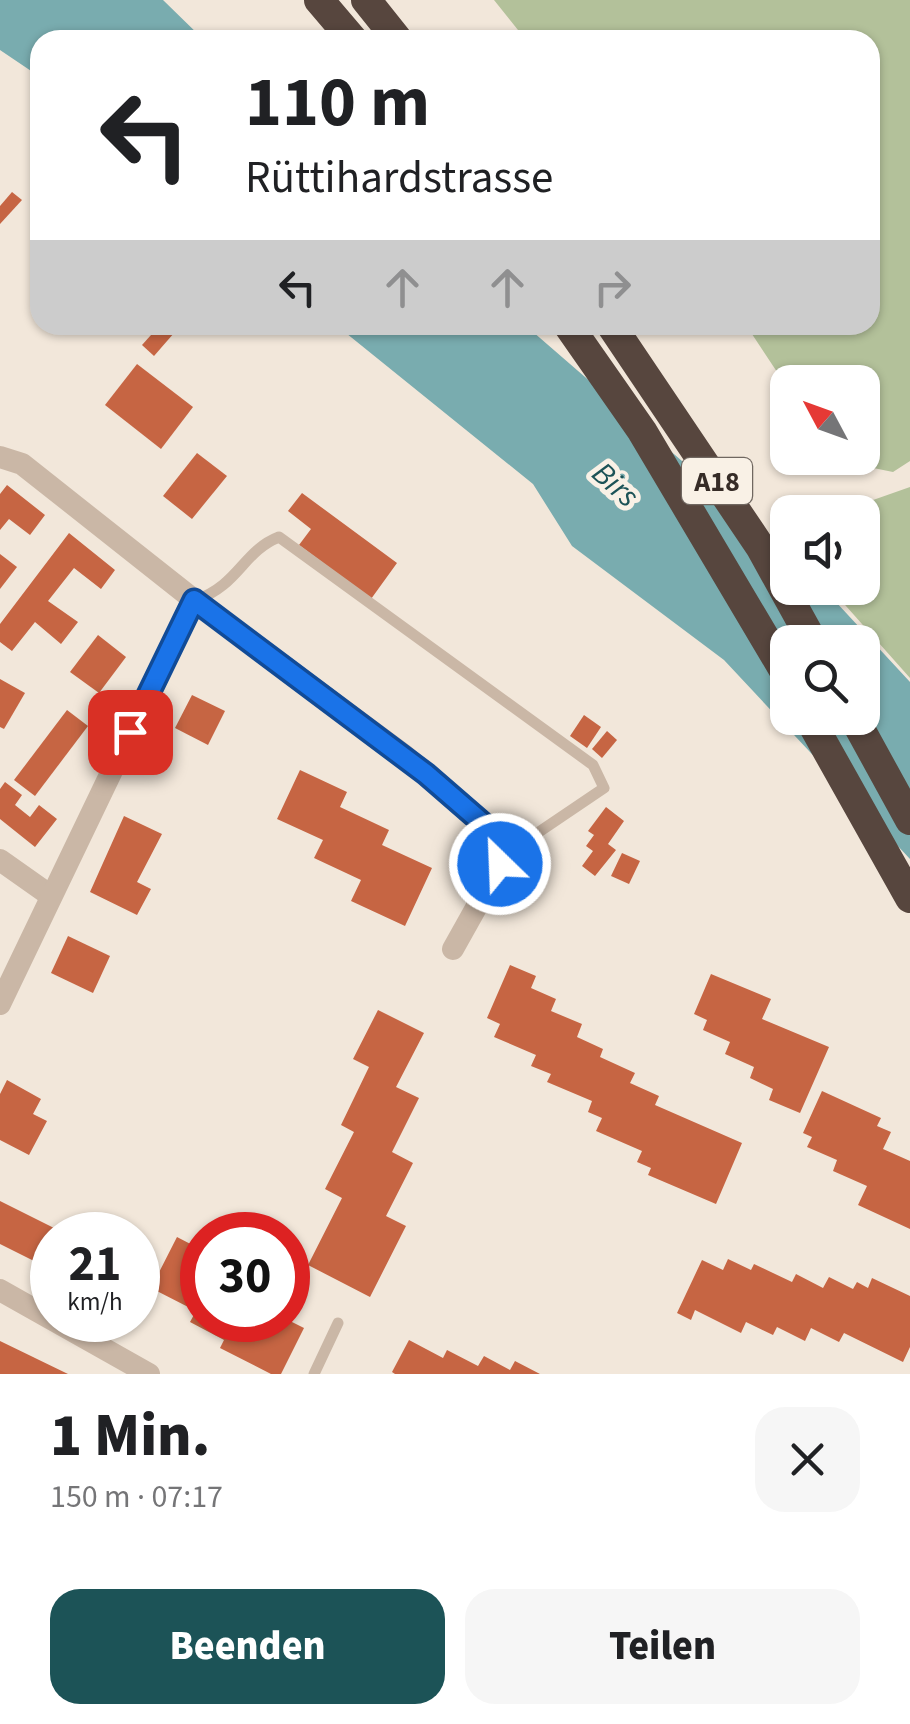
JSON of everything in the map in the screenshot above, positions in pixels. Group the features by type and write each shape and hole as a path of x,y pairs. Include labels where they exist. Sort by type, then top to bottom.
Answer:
{"highway":[{"path":"319,0 344,30"},
{"path":"366,0 390,30"},
{"name":"A18","path":"575,335 642,431 770,648"},
{"name":"A18","path":"619,335 761,548 804,625"},
{"path":"819,735 910,898"},
{"path":"863,735 910,820"}],"street":[{"path":"0,457 22,464 194,600 404,755 494,833 500,864 453,949"},
{"path":"0,1004 194,600"},
{"path":"0,860 50,896"},
{"path":"0,1290 148,1374"}],"lane":[{"path":"194,600 222,591 266,542 280,538 593,764 604,788 532,836 494,833"},
{"path":"314,1374 338,1324"}],"green space":[{"path":"494,0 910,0 910,461 893,472 880,469 880,365 772,365 753,335 880,335 880,30 518,30"},
{"path":"910,487 910,678 880,644 880,625 863,625 845,605 880,605 880,498"}],"water":[{"path":"0,0 163,0 194,30 30,30 30,70 0,50"},
{"name":"Birs","path":"348,335 537,335 770,537 770,605 839,605 857,625 770,625 770,709 724,660 572,546 533,484"},
{"path":"880,650 910,682 910,859 794,735 880,735"}],"building":[{"path":"12,192 22,200 0,224 0,206"},
{"path":"151,335 172,335 154,356 142,345"},
{"path":"137,364 193,407 161,449 105,405"},
{"path":"197,453 227,476 192,519 163,496"},
{"path":"7,485 45,515 30,535 9,519 0,530 0,494"},
{"path":"302,493 397,563 371,599 299,545 311,529 288,511"},
{"path":"69,533 115,570 101,589 74,568 48,601 78,622 61,644 35,622 12,651 0,642 0,624"},
{"path":"0,554 17,567 0,589"},
{"path":"98,635 126,657 99,693 70,672"},
{"path":"0,679 25,693 4,729 0,727"},
{"path":"192,695 225,711 208,745 175,728"},
{"path":"67,710 88,726 35,796 14,780"},
{"path":"584,715 601,727 587,748 570,736"},
{"path":"607,731 617,740 602,758 592,749"},
{"path":"300,770 347,792 340,807 389,830 382,845 432,868 405,926 351,901 361,880 314,858 323,840 277,819"},
{"path":"5,782 22,795 15,805 30,817 39,805 57,819 35,847 0,819 0,789"},
{"path":"606,807 624,821 608,844 616,850 595,876 582,866 593,851 586,846 594,835 588,831"},
{"path":"124,816 162,834 137,882 151,889 137,915 90,892"},
{"path":"622,853 640,861 629,884 611,876"},
{"path":"68,936 110,956 93,993 51,973"},
{"path":"510,965 536,976 531,988 556,999 551,1011 582,1024 577,1037 603,1049 600,1057 635,1073 630,1083 659,1096 655,1105 742,1143 716,1204 648,1175 651,1168 637,1162 642,1151 596,1131 602,1118 588,1112 592,1101 547,1082 551,1074 531,1066 536,1055 494,1037 500,1024 487,1018"},
{"path":"711,974 771,999 762,1019 829,1047 800,1113 769,1100 773,1089 750,1078 754,1067 725,1054 730,1042 703,1030 707,1020 694,1014"},
{"path":"378,1010 424,1033 396,1087 419,1098 392,1152 413,1163 386,1216 406,1226 370,1297 310,1266 342,1198 325,1189 354,1132 341,1125 369,1067 353,1059"},
{"path":"7,1080 41,1099 33,1114 47,1121 29,1155 0,1140 0,1094"},
{"path":"822,1091 881,1118 877,1126 891,1132 883,1149 910,1161 910,1229 858,1205 867,1186 833,1171 837,1160 807,1147 812,1137 803,1133"},
{"path":"0,1201 30,1216 30,1259 0,1244"},
{"path":"177,1237 180,1239 180,1303 160,1293 160,1270"},
{"path":"728,1259 751,1270 754,1264 792,1282 796,1274 823,1288 829,1277 853,1289 857,1282 868,1288 872,1278 910,1296 910,1347 903,1362 844,1333 839,1342 811,1328 805,1341 777,1327 773,1335 746,1322 741,1333 695,1310 691,1320 677,1313 702,1260 723,1270"},
{"path":"409,1340 443,1358 447,1350 478,1366 484,1356 510,1370 515,1361 540,1374 395,1374 392,1372"},
{"path":"0,1341 68,1374 0,1374"},
{"path":"223,1342 297,1342 281,1374 271,1374 220,1348"}],"route":[{"path":"130,732 194,600 404,755 494,833 500,864"}]}
